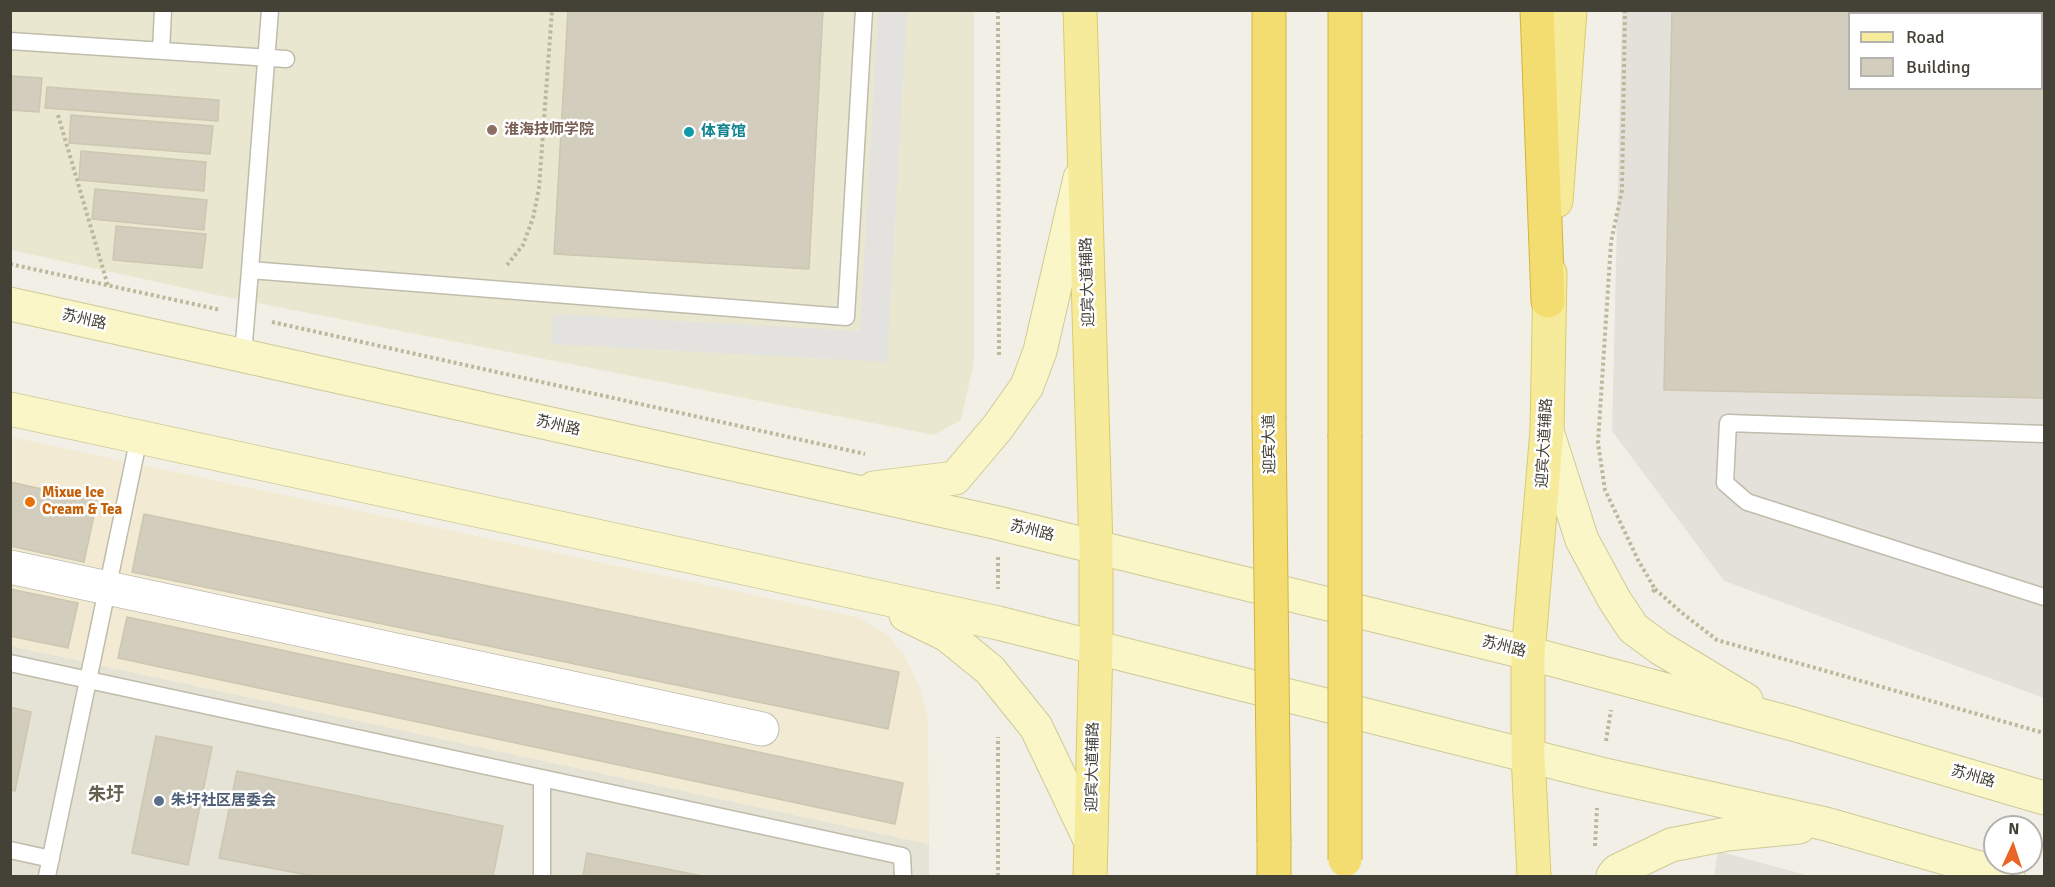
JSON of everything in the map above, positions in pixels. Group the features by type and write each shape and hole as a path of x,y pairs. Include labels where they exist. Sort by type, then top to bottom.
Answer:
{"highway":[{"name":"迎宾大道","path":"1269,10 1269,416 1274,876"},
{"path":"1345,868 1346,10"},
{"path":"1537,10 1548,301"}],"main road":[{"name":"迎宾大道辅路","path":"1080,10 1096,547 1096,646 1090,876"},
{"name":"迎宾大道辅路","path":"1534,876 1528,755 1528,653 1547,431 1548,301 1570,10"},
{"path":"850,491 955,478 998,427 1027,386 1040,351 1085,155"},
{"name":"苏州路","path":"10,304 1096,547 1528,653 1793,724 2044,798"},
{"path":"10,409 862,593 1096,646 1601,774 1826,824 2008,876"},
{"path":"1547,431 1582,540 1614,599 1631,624 1660,648 1719,685 1793,724"},
{"path":"862,593 947,635 990,670 1036,727 1091,842"},
{"path":"1604,866 1617,872 1671,845 1727,834 1826,824"}],"street":[{"path":"10,567 762,729"}],"lane":[{"path":"161,51 163,10"},
{"path":"243,356 270,10"},
{"path":"250,270 846,317 864,10"},
{"path":"10,40 286,59"},
{"path":"2044,434 1728,423 1725,483 1747,502 2044,597"},
{"path":"47,876 139,437"},
{"path":"10,663 902,856 903,876"},
{"path":"542,778 542,876"},
{"path":"10,850 51,859"}],"path":[{"path":"487,289 523,245 533,218 539,188 552,10"},
{"path":"1625,10 1622,190 1611,242 1598,443 1605,490 1638,561 1655,589 1717,640 2044,733"},
{"path":"58,115 108,286"},
{"path":"10,264 875,456"},
{"path":"1631,624 1655,589"},
{"path":"1604,866 1597,811 1616,677"}],"shaded area":[{"name":"淮海技师学院","path":"11,11 974,11 974,363 961,420 934,435 216,295 11,250"},
{"path":"878,11 907,11 887,362 551,344 553,314 860,331"},
{"path":"1622,11 2044,11 2044,698 1724,581 1612,431"},
{"path":"11,437 857,617 888,635 904,655 919,686 928,718 929,844 11,646"},
{"path":"11,646 929,844 929,876 11,876"},
{"path":"1718,851 1810,876 1714,876"}],"building":[{"name":"体育馆","path":"568,10 823,10 809,269 554,254"},
{"path":"1672,10 2044,10 2044,398 1664,390"},
{"path":"10,76 42,78 39,112 10,110"},
{"path":"47,87 219,100 218,121 45,108"},
{"path":"71,115 213,126 210,154 69,143"},
{"path":"81,151 206,162 204,191 79,180"},
{"path":"95,189 207,200 204,230 92,219"},
{"path":"116,226 206,234 202,268 113,260"},
{"path":"10,482 97,501 84,562 10,546"},
{"path":"144,514 899,672 888,729 132,572"},
{"path":"10,589 78,603 68,648 10,636"},
{"path":"127,617 903,783 895,824 118,658"},
{"path":"10,707 31,712 15,791 10,790"},
{"path":"156,736 212,747 188,865 132,853"},
{"path":"237,771 503,826 493,876 312,876 219,858"},
{"path":"587,853 702,876 583,876"}],"place":[{"name":"淮海技师学院","path":"492,130"},
{"name":"体育馆","path":"689,132"},
{"name":"Mixue Ice Cream & Tea","path":"30,502"},
{"name":"朱圩社区居委会","path":"159,801"}],"district":[{"name":"朱圩","path":"106,795"}]}
